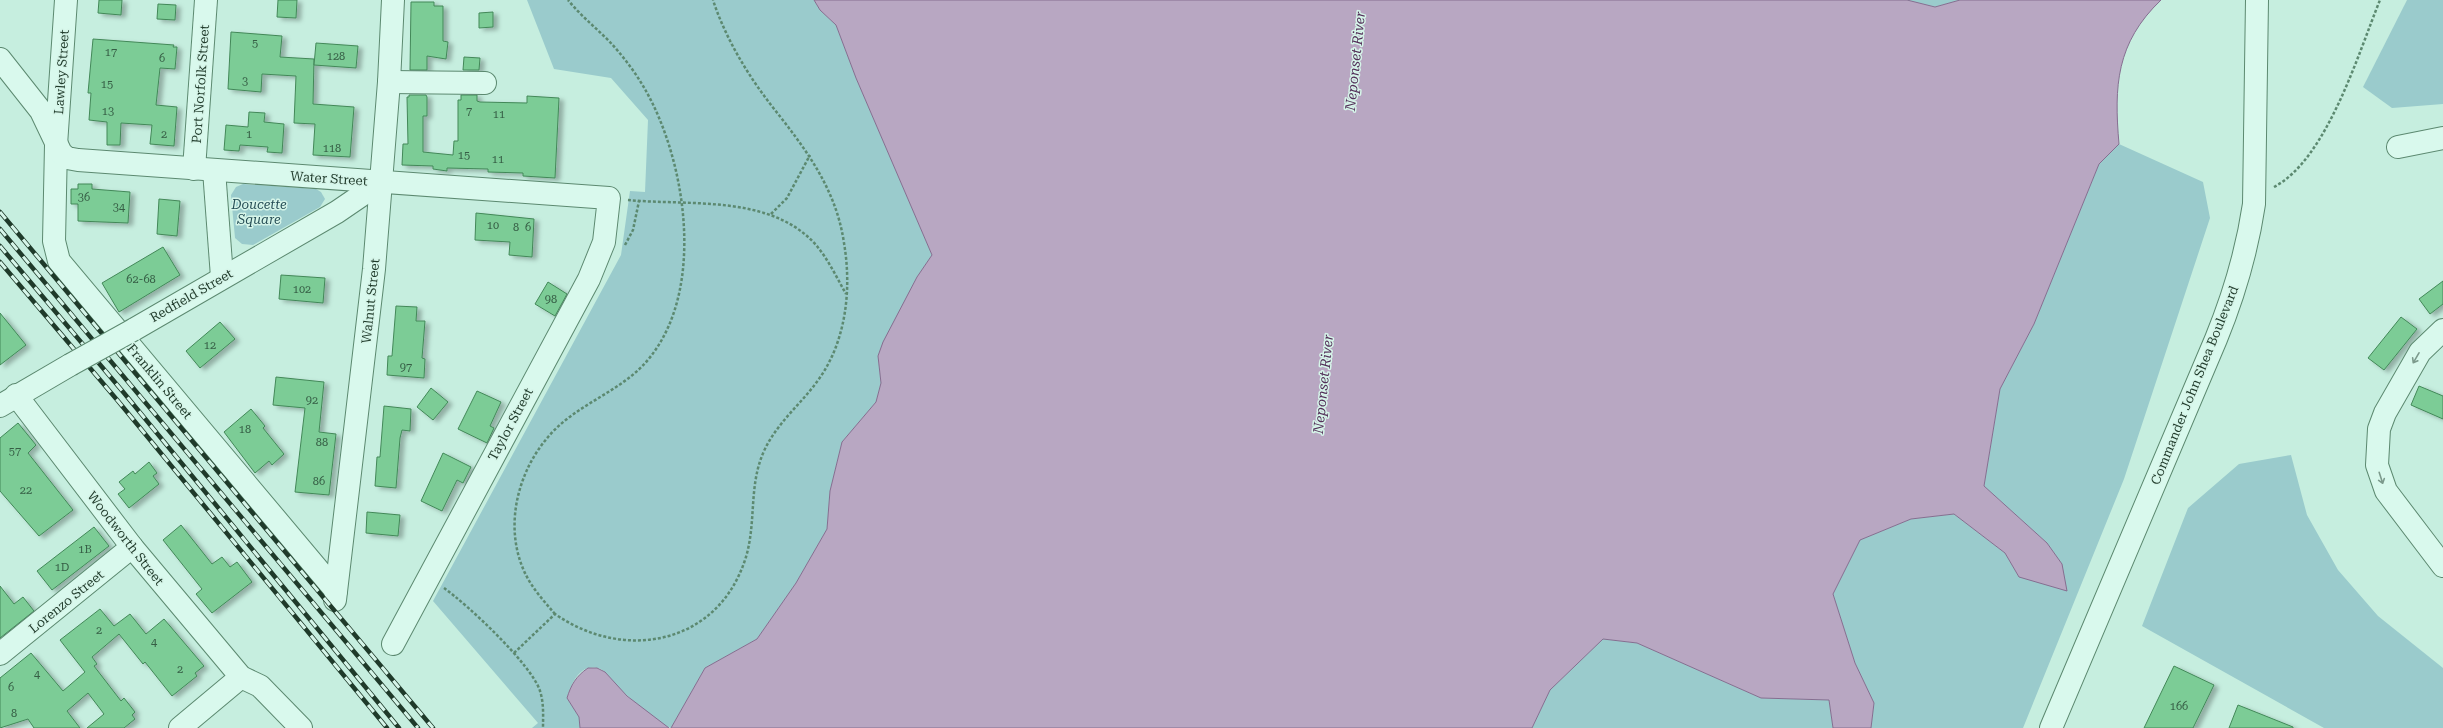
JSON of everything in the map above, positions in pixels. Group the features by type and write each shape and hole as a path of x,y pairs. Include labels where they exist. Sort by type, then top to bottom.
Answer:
{"street":[{"name":"Lawley Street","path":"56,145 66,0"},
{"name":"Port Norfolk Street","path":"206,0 204,169 222,277"},
{"name":"Walnut Street","path":"335,596 374,269 389,82 393,0"},
{"name":"Commander John Shea Boulevard","path":"2051,728 2228,308 2249,236 2255,193 2257,0"},
{"path":"0,59 41,111 56,145"},
{"path":"389,82 485,83"},
{"path":"2398,147 2443,138"},
{"name":"Water Street","path":"56,145 67,158 78,160 609,198"},
{"name":"Franklin Street","path":"56,145 54,241 59,261 335,596"},
{"name":"Redfield Street","path":"8,401 337,212 381,182"},
{"name":"Taylor Street","path":"393,644 589,279 604,242 609,198"},
{"path":"2443,330 2420,352 2385,413 2379,430 2377,465 2386,491 2443,566"},
{"name":"Woodworth Street","path":"8,401 241,677"},
{"name":"Lorenzo Street","path":"0,654 132,547"},
{"path":"180,728 241,677 260,686 301,728"}],"path":[{"path":"568,0 618,51 646,90 667,139 681,204 684,245 682,279 676,311 665,336 650,357 627,380 577,411 556,428 533,458 521,485 514,524 518,556 531,584 555,614 578,628 603,638 641,641 665,637 682,630 705,617 720,603 737,579 745,562 750,543 756,475 764,451 779,425 818,381 829,363 841,332 847,294 846,259 839,221 825,181 810,155 770,104 746,69 720,22 713,0"},
{"path":"2255,193 2286,180 2301,166 2333,115 2380,0"},
{"path":"771,214 787,198 810,155"},
{"path":"640,201 748,208 771,214 796,228 816,245 847,294"},
{"path":"442,586 457,597 514,653 535,680 540,690 543,728"},
{"path":"514,653 555,614"}],"green space":[{"path":"527,0 814,0 820,10 836,25 856,78 932,255 917,277 878,356 881,383 876,402 842,442 830,491 827,529 796,583 757,639 705,668 671,728 659,722 643,710 617,686 603,670 591,668 585,669 577,677 567,698 579,717 580,728 532,728 538,723 433,601 621,255 630,191 645,192 648,120 611,78 554,69"},
{"path":"1907,0 1960,0 1935,7"},
{"path":"2407,0 2443,0 2443,104 2392,108 2363,87"},
{"path":"2119,144 2203,182 2210,218 2124,479 2023,728 1871,728 1874,703 1855,663 1833,594 1860,540 1911,519 1954,514 2005,553 2019,577 2062,564 2047,543 1984,486 2000,389 2034,324 2099,164"},
{"name":"Doucette Square","path":"243,184 316,189 321,192 325,199 320,207 253,245 242,244 235,238 231,195 236,187"},
{"path":"2291,455 2307,515 2338,570 2378,616 2443,668 2443,728 2324,728 2142,626 2188,508 2239,464"},
{"path":"1603,639 1637,643 1761,698 1829,700 1833,728 1532,728 1550,690"}],"water":[{"name":"Neponset River","path":"814,0 1907,0 1935,7 1960,0 2161,0 2146,16 2135,32 2121,66 2117,103 2119,144 2099,164 2034,324 2000,389 1984,486 2047,543 2062,564 2067,591 2019,577 2005,553 1954,514 1911,519 1860,540 1833,594 1855,663 1874,703 1871,728 1833,728 1829,700 1761,698 1637,643 1603,639 1550,690 1532,728 671,728 705,668 757,639 796,583 827,529 830,491 842,442 876,402 881,383 878,356 883,342 917,277 932,255 856,78 836,25 820,10"},
{"path":"588,668 597,668 605,672 627,696 669,728 580,728 579,717 567,698 574,681"}],"building":[{"path":"99,0 122,0 121,15 98,13"},
{"path":"278,0 297,0 296,18 277,17"},
{"path":"411,2 434,2 434,6 443,6 443,41 448,42 446,59 427,56 427,70 410,70"},
{"path":"158,4 176,5 175,20 157,19"},
{"path":"493,12 493,27 479,28 479,13"},
{"path":"231,32 282,36 280,57 314,59 313,104 354,107 350,157 313,155 315,124 294,123 296,76 262,74 261,92 228,89"},
{"path":"93,39 174,45 173,47 177,47 175,69 160,68 156,105 177,107 174,146 150,144 152,125 121,123 120,145 107,145 107,122 89,120 91,93 88,93"},
{"path":"316,43 358,46 356,68 314,65"},
{"path":"464,57 480,58 479,70 463,70"},
{"path":"409,95 426,95 427,97 427,116 423,116 423,152 453,155 454,141 458,141 458,100 461,100 461,95 477,95 477,101 480,102 527,103 527,96 559,98 555,178 523,176 523,173 488,172 488,169 447,168 447,171 433,169 433,166 402,165 403,144 408,144 407,97 409,97"},
{"path":"249,112 265,113 264,122 284,124 282,153 267,152 268,147 240,145 239,151 224,150 226,125 248,127"},
{"path":"78,184 92,184 92,189 130,192 128,223 78,221 78,204 71,204 71,189 78,189"},
{"path":"159,199 180,201 177,236 157,234"},
{"path":"476,213 534,219 532,257 509,255 510,242 475,240"},
{"path":"163,247 180,275 119,312 102,283"},
{"path":"281,275 325,278 323,303 279,299"},
{"path":"2443,281 2443,304 2430,314 2419,299"},
{"path":"548,282 567,294 555,316 535,304"},
{"path":"396,306 417,307 416,321 425,321 422,358 425,359 424,378 387,375 388,356 392,356"},
{"path":"0,313 26,345 0,365"},
{"path":"2401,317 2417,329 2384,370 2368,358"},
{"path":"220,322 235,339 200,368 186,351"},
{"path":"276,377 324,382 319,432 336,434 329,495 295,492 305,408 273,405"},
{"path":"2419,386 2443,396 2443,419 2411,405"},
{"path":"431,388 448,402 433,420 417,407"},
{"path":"477,391 501,402 490,426 494,428 487,443 458,429"},
{"path":"384,406 411,409 410,431 402,430 400,438 396,488 375,486 377,457 380,457"},
{"path":"251,409 265,426 263,428 284,454 272,465 269,461 255,473 224,432"},
{"path":"18,423 36,445 28,453 73,510 39,536 0,491 0,438"},
{"path":"443,453 471,467 463,483 457,480 442,511 421,501"},
{"path":"149,462 157,473 153,476 159,484 129,508 118,494 125,489 119,482 133,471 135,474"},
{"path":"367,512 400,515 398,536 366,533"},
{"path":"181,525 212,564 222,557 230,567 237,562 252,582 212,613 196,594 202,589 163,540"},
{"path":"94,527 109,546 52,590 37,571"},
{"path":"0,586 14,604 23,597 34,611 0,638"},
{"path":"100,609 114,626 130,614 146,634 164,619 204,666 195,673 197,676 172,696 145,662 143,664 119,634 92,657 97,664 94,666 121,701 124,698 135,712 132,715 135,719 124,728 87,728 104,714 88,693 67,711 80,728 34,728 28,719 0,728 0,678 31,653 63,691 85,672 60,640"},
{"path":"2174,666 2214,685 2193,728 2144,728"},
{"path":"2238,705 2293,727 2293,728 2229,728"}],"railway":[{"path":"0,212 433,728"},
{"path":"0,229 418,728"},
{"path":"0,246 124,393 399,728"},
{"path":"0,262 118,401 387,728"}]}
